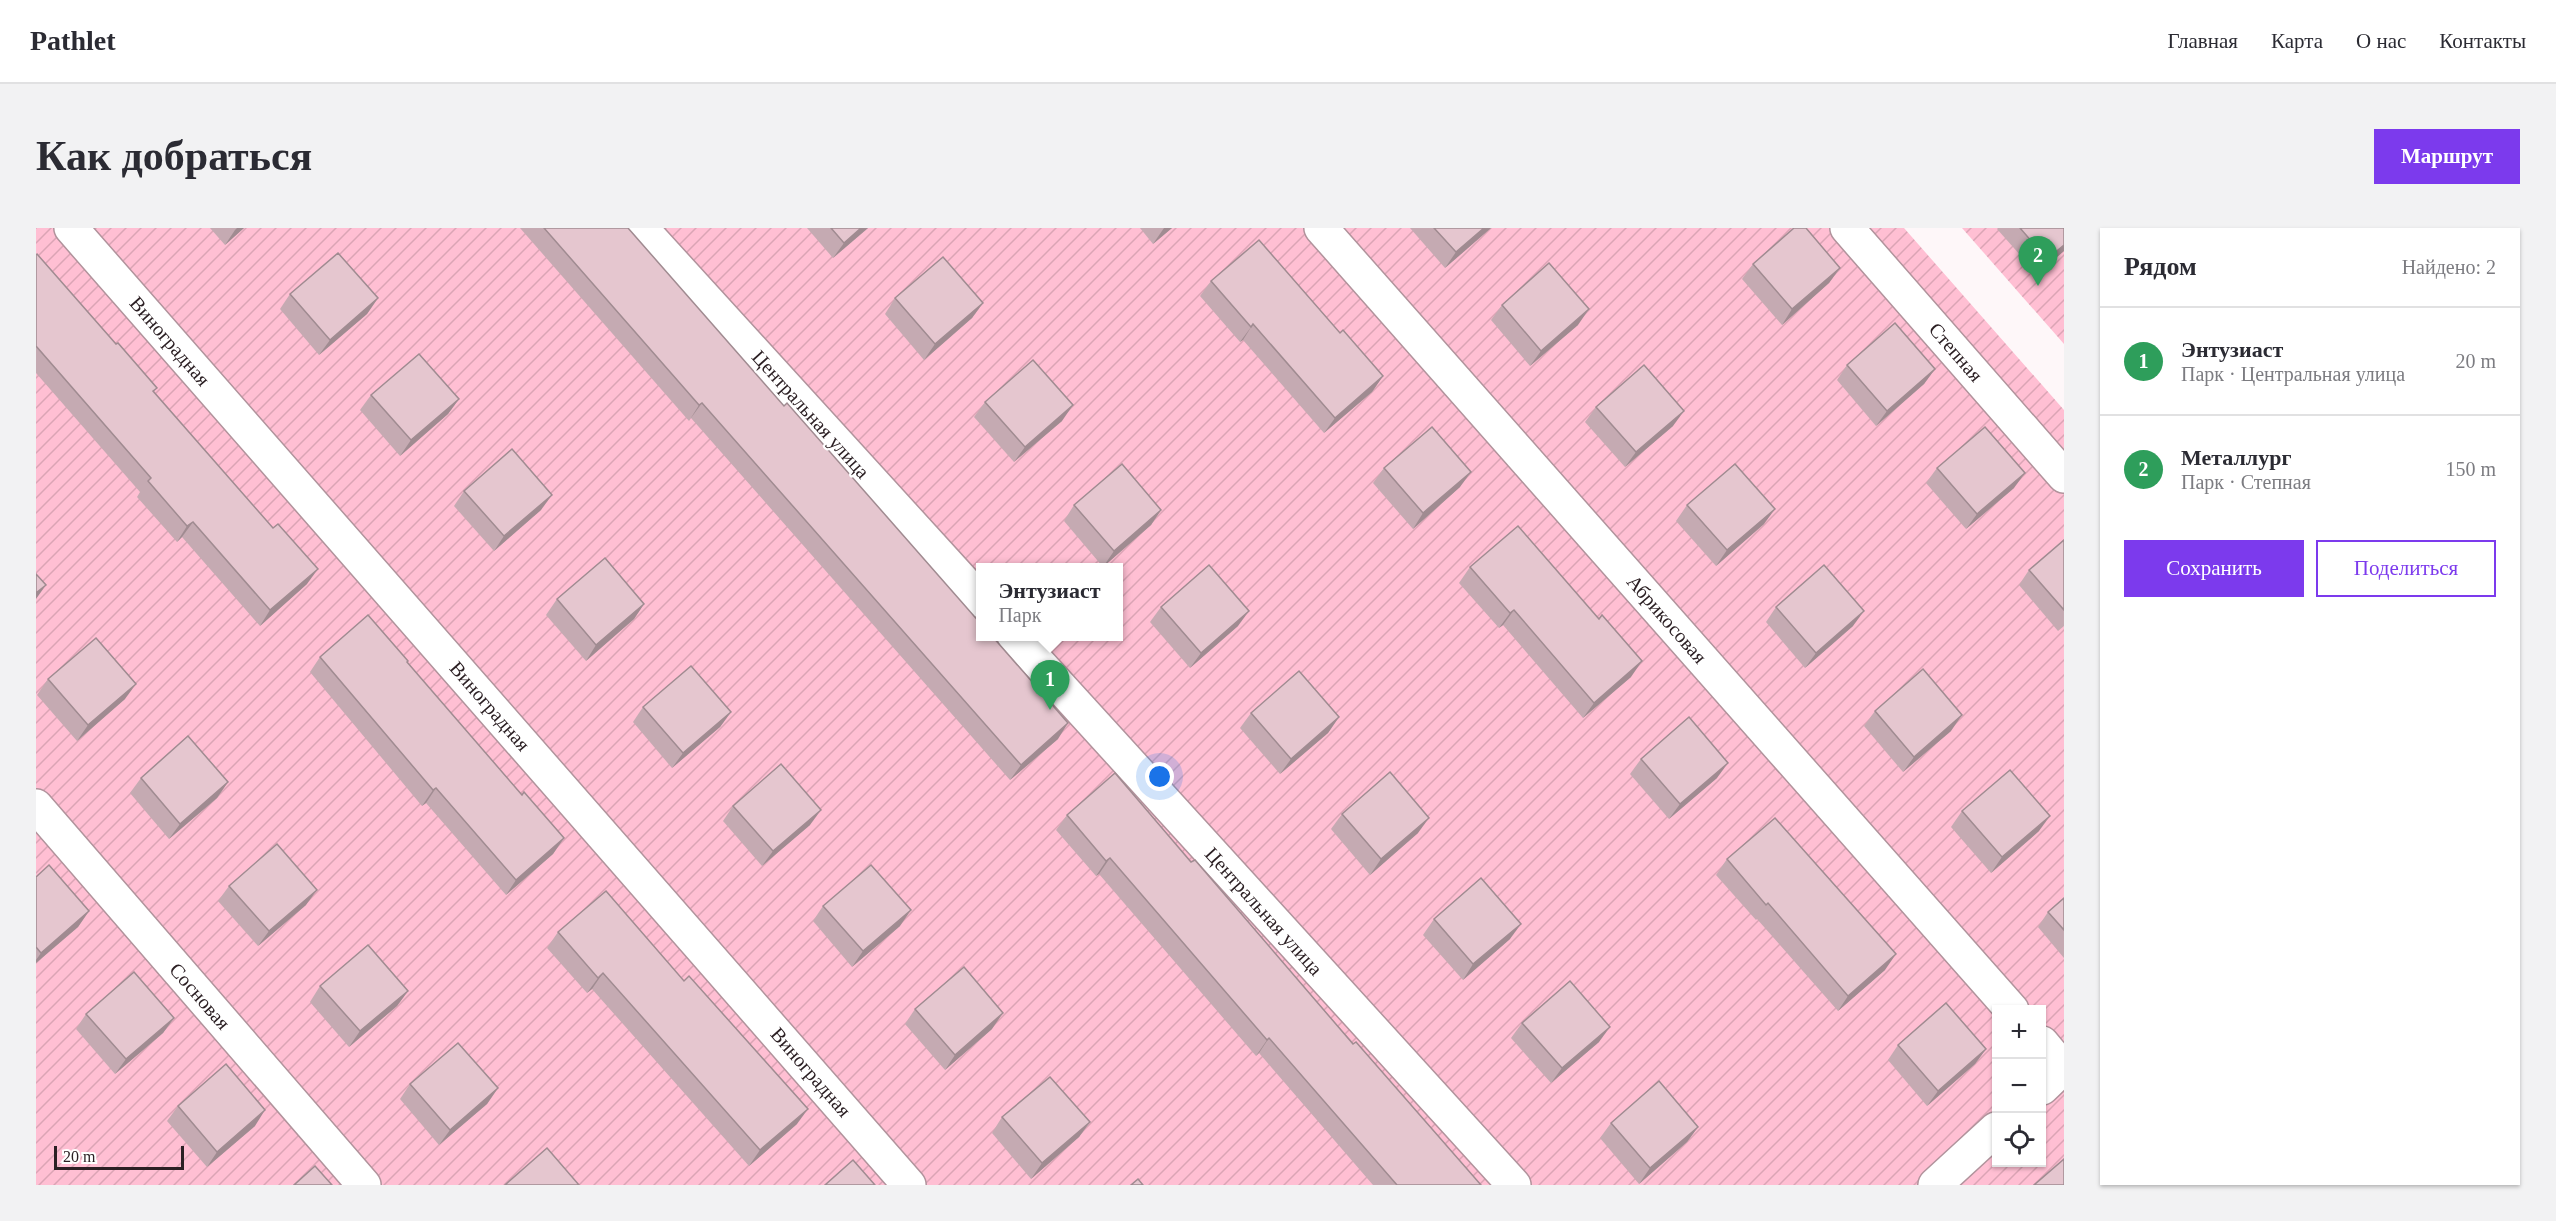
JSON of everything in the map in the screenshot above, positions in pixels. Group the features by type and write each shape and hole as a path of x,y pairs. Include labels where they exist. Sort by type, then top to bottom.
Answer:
{"street":[{"name":"Виноградная","path":"71,228 909,1185"},
{"name":"Центральная улица","path":"641,228 976,596"},
{"name":"Абрикосовая","path":"1321,228 2008,1005"},
{"name":"Степная","path":"1847,228 2064,476"},
{"name":"Центральная улица","path":"1019,641 1514,1185"},
{"name":"Сосновая","path":"36,806 364,1185"},
{"path":"2046,1048 2064,1068 2046,1084"},
{"path":"1935,1185 1992,1133"}],"shaded area":[{"path":"36,228 1904,228 2064,410 2064,1185 36,1185"},
{"path":"1962,228 2064,228 2064,344"}],"building":[{"path":"544,228 628,228 784,406 787,403 976,618 976,641 996,641 1068,723 1021,765 702,403 699,405"},
{"path":"831,228 861,228 844,243"},
{"path":"1434,228 1484,228 1456,252"},
{"path":"1794,228 1806,228 1840,268 1792,309 1753,264"},
{"path":"2020,228 2064,228 2064,245 2047,259"},
{"path":"1259,240 1340,333 1343,330 1383,376 1335,418 1253,324 1251,327 1211,281"},
{"path":"338,253 378,298 330,340 290,294"},
{"path":"37,254 157,388 153,391 273,528 278,524 318,569 270,610 193,522 187,526 148,481 151,478 36,346"},
{"path":"943,257 983,303 935,344 895,298"},
{"path":"1549,263 1589,309 1541,351 1502,305"},
{"path":"1895,323 1935,369 1887,411 1847,365"},
{"path":"419,354 459,399 411,440 371,395"},
{"path":"1033,360 1073,405 1025,447 985,402"},
{"path":"1644,365 1684,411 1636,452 1596,407"},
{"path":"1432,427 1471,472 1423,513 1384,468"},
{"path":"1985,427 2025,473 1977,514 1937,468"},
{"path":"512,449 552,495 504,536 464,491"},
{"path":"1122,464 1161,510 1114,551 1074,505"},
{"path":"1735,464 1775,509 1727,550 1687,505"},
{"path":"1518,526 1599,619 1602,615 1642,661 1594,703 1514,610 1510,613 1470,567"},
{"path":"2064,540 2064,610 2029,570"},
{"path":"605,558 644,604 596,645 557,599"},
{"path":"1209,565 1249,611 1201,653 1161,607"},
{"path":"1824,565 1864,611 1816,653 1776,607"},
{"path":"36,574 46,585 36,593"},
{"path":"368,615 522,795 524,792 564,838 516,880 436,788 433,790 320,657"},
{"path":"96,638 136,684 88,725 48,679"},
{"path":"691,666 731,712 683,753 643,707"},
{"path":"1923,669 1962,715 1914,757 1875,711"},
{"path":"1299,671 1339,717 1291,759 1251,713"},
{"path":"1689,717 1728,763 1680,804 1641,759"},
{"path":"188,736 228,782 180,824 141,778"},
{"path":"781,764 821,810 773,851 733,806"},
{"path":"2010,770 2050,816 2002,857 1962,811"},
{"path":"1390,772 1429,818 1381,859 1342,814"},
{"path":"1115,773 1191,862 1195,860 1353,1044 1356,1042 1481,1185 1397,1185 1269,1038 1267,1040 1110,858 1106,861 1067,815"},
{"path":"1775,818 1896,954 1848,996 1727,859"},
{"path":"277,844 317,890 269,931 229,886"},
{"path":"49,865 89,911 41,953 36,947 36,877"},
{"path":"871,865 911,910 863,951 823,906"},
{"path":"1481,878 1521,924 1473,964 1434,919"},
{"path":"606,891 684,981 689,976 808,1109 760,1150 603,973 598,978 558,932"},
{"path":"2064,898 2064,930 2048,912"},
{"path":"368,945 408,991 360,1031 320,986"},
{"path":"964,967 1003,1013 955,1055 915,1009"},
{"path":"134,972 174,1018 126,1059 86,1014"},
{"path":"1570,981 1610,1027 1562,1068 1522,1023"},
{"path":"1946,1003 1986,1049 1938,1091 1898,1045"},
{"path":"458,1043 498,1088 450,1130 410,1084"},
{"path":"226,1064 265,1110 217,1152 178,1106"},
{"path":"1050,1077 1090,1122 1042,1163 1002,1117"},
{"path":"1659,1081 1698,1127 1650,1168 1611,1123"},
{"path":"547,1148 579,1185 505,1185"},
{"path":"2064,1159 2064,1185 2034,1185"},
{"path":"853,1160 875,1185 825,1185"},
{"path":"315,1166 332,1185 294,1185"},
{"path":"1138,1179 1143,1185 1131,1185"}],"place":[{"name":"Металлург","path":"2038,286"},
{"name":"Энтузиаст","path":"1050,710"}]}
